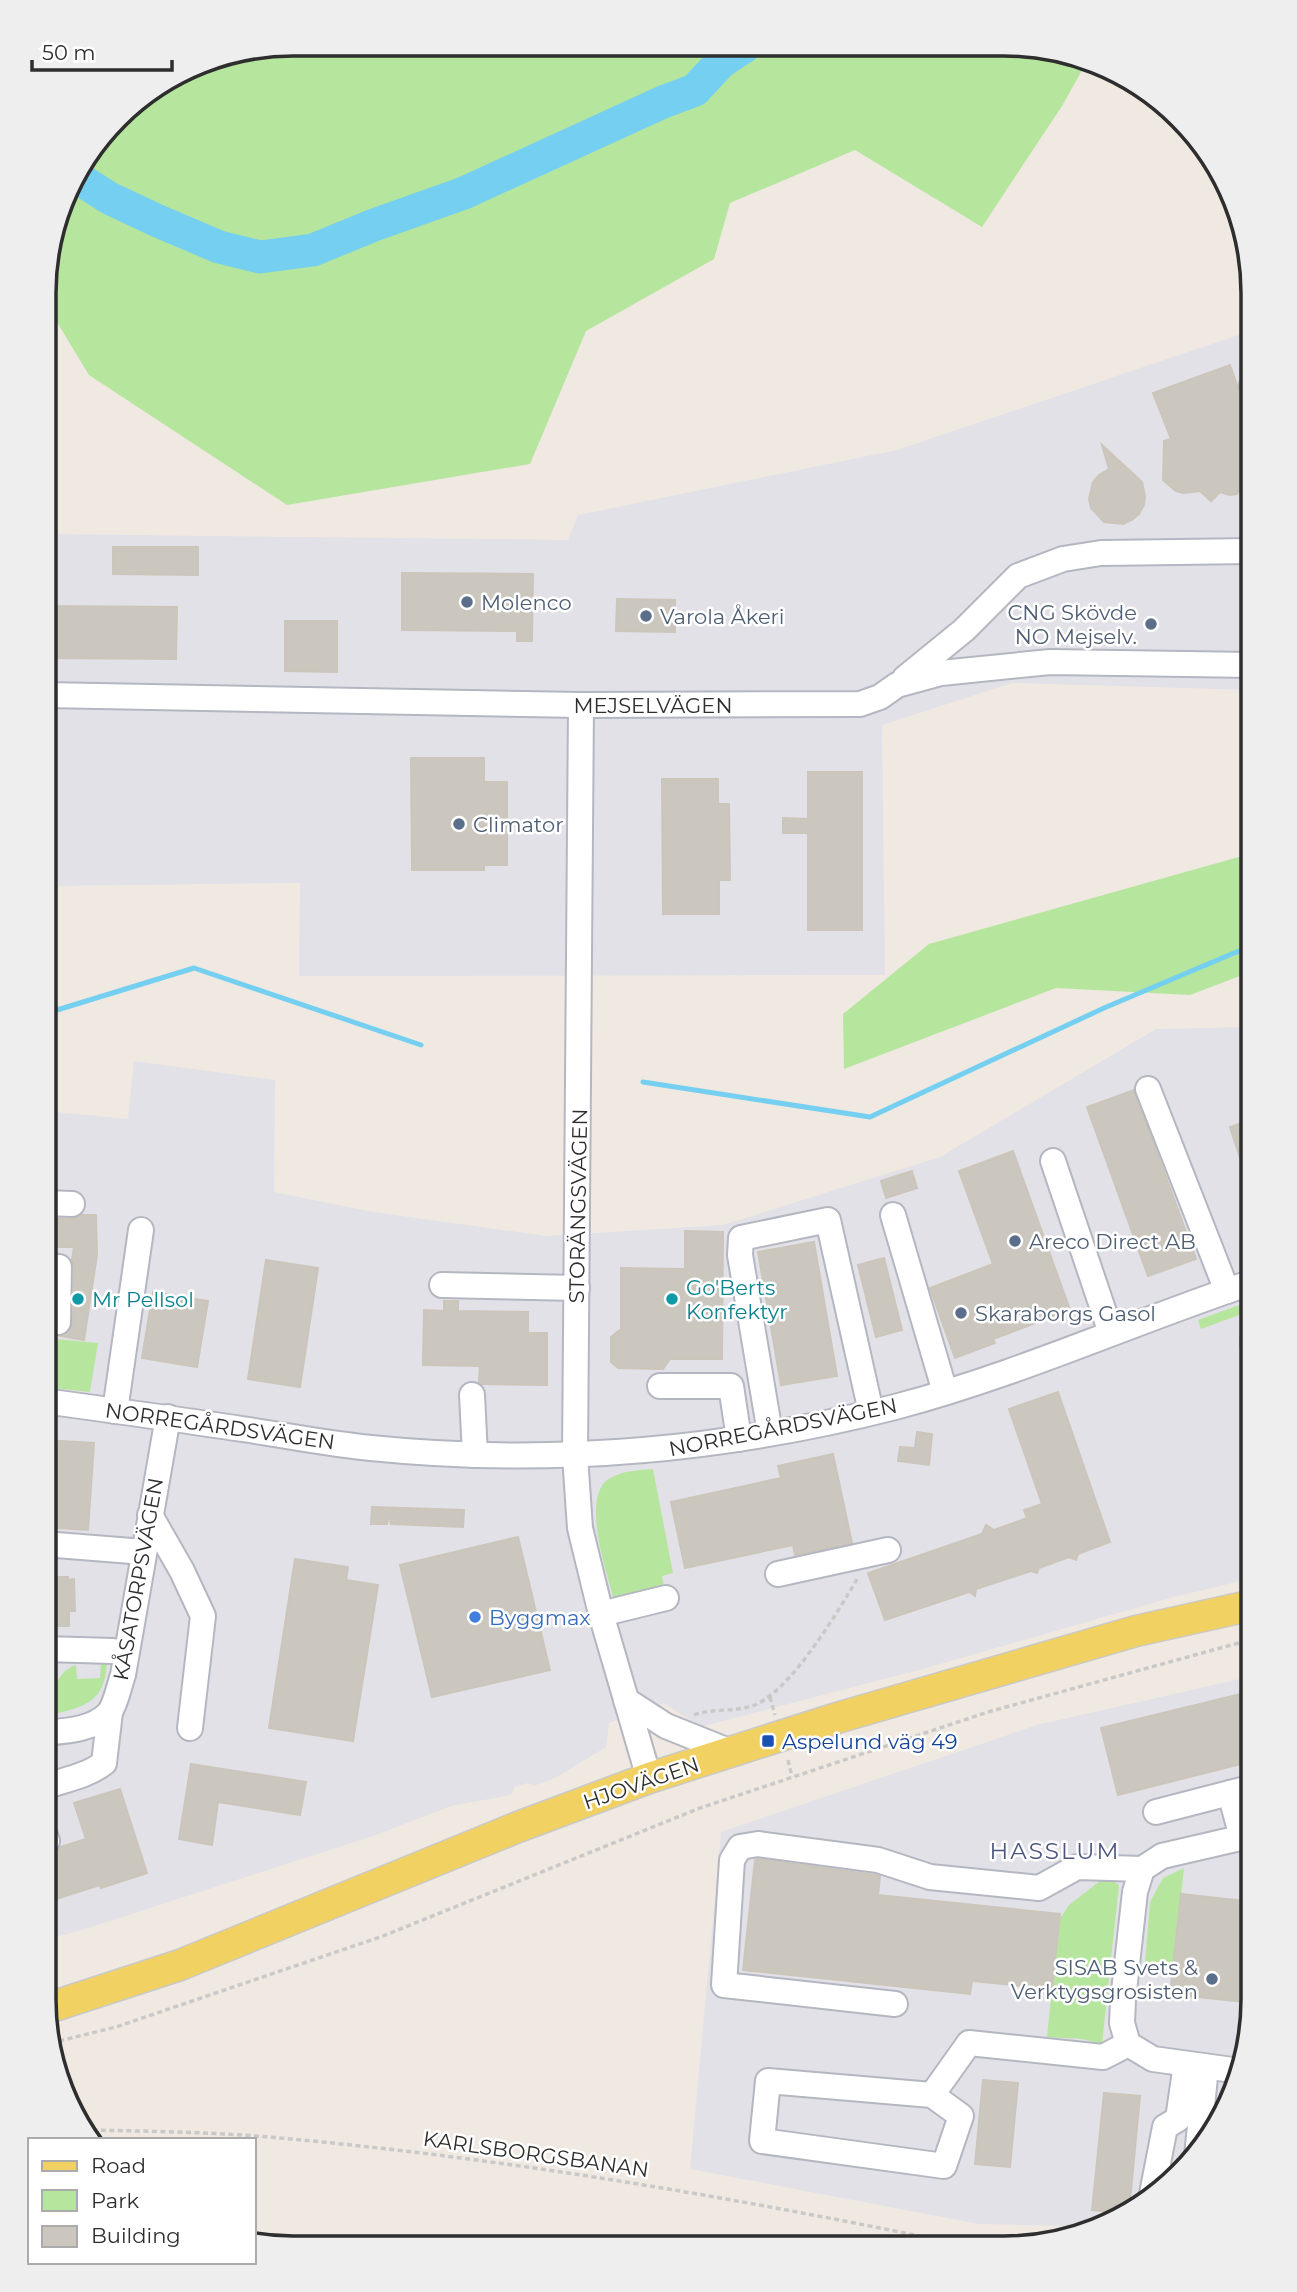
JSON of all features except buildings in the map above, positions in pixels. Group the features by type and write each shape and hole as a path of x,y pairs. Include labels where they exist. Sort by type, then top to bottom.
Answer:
{"main road":[{"name":"HJOVÄGEN","path":"56,2006 180,1965 518,1827 649,1778 837,1718 1136,1631 1240,1608"}],"street":[{"path":"897,685 964,630 1018,576 1063,559 1101,554 1241,551"},
{"name":"MEJSELVÄGEN","path":"56,695 581,705 860,704 880,697 897,685 941,673 1050,662 1241,665"},
{"name":"STORÄNGSVÄGEN","path":"581,705 575,1456 580,1528 601,1614 649,1778"},
{"path":"1148,1089 1227,1291"},
{"path":"1053,1161 1111,1333"},
{"path":"56,1203 72,1203"},
{"path":"893,1215 945,1392"},
{"path":"770,1433 740,1255 741,1238 803,1225 828,1220 871,1412"},
{"path":"115,1411 141,1230"},
{"path":"58,1322 59,1267"},
{"path":"442,1284 577,1288"},
{"name":"NORREGÅRDSVÄGEN","path":"56,1403 370,1448 475,1455 575,1456 655,1450 770,1433 871,1412 945,1392 1240,1286"},
{"path":"660,1386 731,1386 739,1439"},
{"path":"472,1395 475,1455"},
{"name":"KÅSATORPSVÄGEN","path":"56,1783 89,1772 104,1763 110,1712 123,1675 168,1418"},
{"path":"150,1515 182,1571 203,1616 190,1728"},
{"path":"56,1545 144,1552"},
{"path":"778,1574 878,1553"},
{"path":"601,1614 666,1598"},
{"path":"56,1649 126,1653"},
{"path":"626,1700 666,1726 731,1752"},
{"path":"56,1732 78,1729 95,1723 110,1712"},
{"path":"1156,1812 1240,1790"},
{"path":"895,2004 724,1985 732,1860 740,1847 758,1844 838,1854 878,1860 930,1877 1040,1888 1077,1867 1142,1869 1163,1856 1240,1838"},
{"path":"1142,1869 1135,1892 1122,2023 1128,2044 1153,2059 1230,2070"},
{"path":"932,2095 970,2043 1103,2057 1128,2044"},
{"path":"1196,2066 1197,2136"},
{"path":"1155,2181 1165,2127 1178,2119 1196,2066"},
{"path":"768,2081 932,2095 961,2116 944,2166 762,2141 768,2081"}],"path":[{"path":"691,1717 754,1706 770,1697 828,1629 878,1553"},
{"path":"60,2041 116,2027 383,1936 713,1804 988,1712 1240,1643"},
{"name":"KARLSBORGSBANAN","path":"96,2130 267,2137 462,2158 700,2193 917,2236"}],"shaded area":[{"path":"1241,334 1241,690 1012,683 882,725 885,975 299,976 300,883 56,886 56,534 568,540 578,515 897,450"},
{"path":"1241,1027 1240,1581 700,1727 664,1703 609,1723 606,1747 557,1777 534,1786 528,1783 515,1787 511,1795 451,1806 376,1835 56,1937 56,1112 128,1119 134,1061 275,1080 274,1192 373,1212 547,1236 723,1225 940,1157 1156,1029"},
{"path":"1240,1679 1240,2015 1233,2060 1223,2090 1192,2143 1172,2167 1148,2187 1095,2218 1072,2226 979,2224 690,2169 721,1832 1037,1725"}],"green space":[{"path":"1004,56 1050,61 1082,70 1062,106 982,227 855,150 730,203 714,259 586,331 530,464 287,505 89,375 56,321 58,262 74,202 96,161 137,115 188,80 232,64 277,57"},
{"path":"1241,856 1241,976 1190,995 1056,988 844,1069 843,1014 929,944"},
{"path":"1240,1305 1240,1315 1201,1329 1198,1320"},
{"path":"56,1339 98,1343 90,1392 56,1388"},
{"path":"653,1469 673,1573 662,1576 665,1593 615,1603 598,1537 597,1501 601,1487 610,1478 625,1472"},
{"path":"101,1662 107,1663 102,1687 97,1695 82,1706 56,1713 56,1685 69,1668 76,1665 77,1679 100,1678"},
{"path":"1184,1868 1173,1965 1145,1962 1150,1902 1163,1878"},
{"path":"1100,1881 1113,1881 1119,1885 1102,2044 1082,2039 1047,2037 1059,1920 1069,1905"}],"waterway":[{"path":"84,182 109,198 219,247 260,257 313,250 464,193 695,90 730,56"},
{"path":"643,1082 870,1117 1104,1008 1241,950"},
{"path":"57,1010 194,968 421,1045"}],"place":[{"name":"Molenco","path":"467,602"},
{"name":"Varola Åkeri","path":"646,616"},
{"name":"CNG Skövde NO Mejselv.","path":"1151,624"},
{"name":"Climator","path":"459,824"},
{"name":"Areco Direct AB","path":"1015,1241"},
{"name":"Mr Pellsol","path":"78,1299"},
{"name":"Go'Berts Konfektyr","path":"672,1299"},
{"name":"Skaraborgs Gasol","path":"961,1313"},
{"name":"Byggmax","path":"475,1617"},
{"name":"Aspelund väg 49","path":"768,1741"},
{"name":"SISAB Svets & Verktygsgrosisten","path":"1212,1979"}],"district":[{"name":"HASSLUM","path":"1055,1851"}]}
